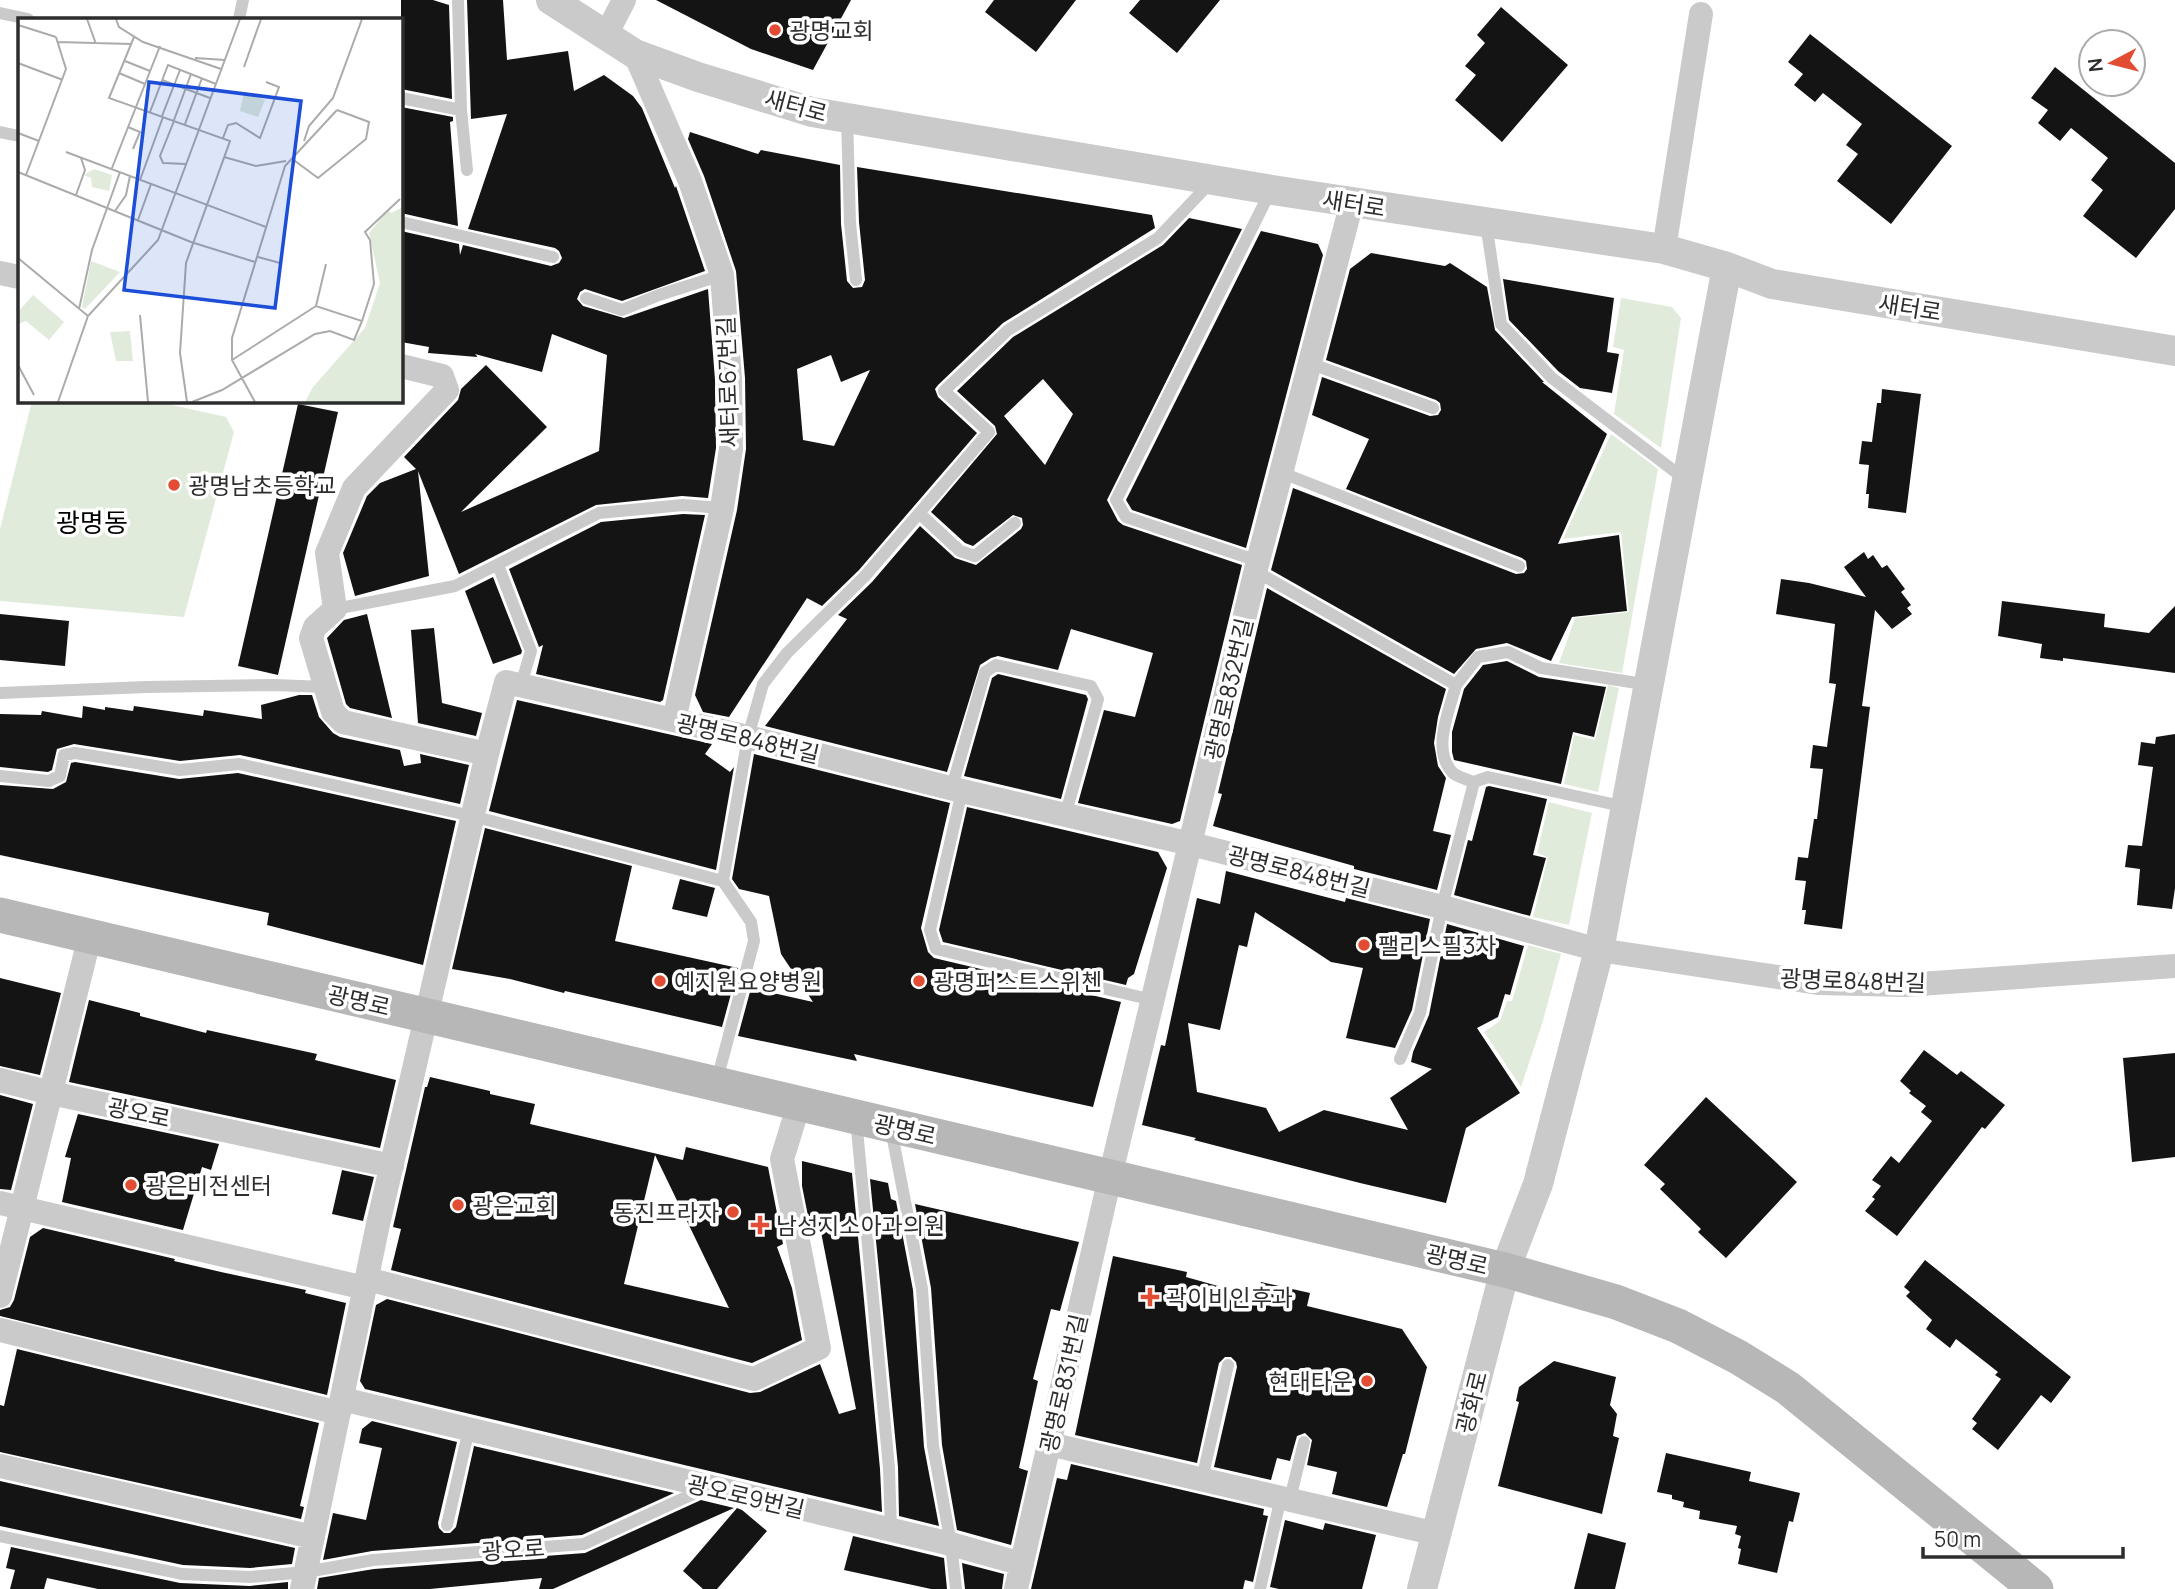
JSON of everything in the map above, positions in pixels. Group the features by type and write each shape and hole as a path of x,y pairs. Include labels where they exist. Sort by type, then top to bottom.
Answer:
{"main road":[{"name":"광명로","path":"0,915 1505,1270 1616,1302 1678,1326 1738,1357 1788,1388 2036,1589"}],"street":[{"name":"새터로","path":"551,0 635,54 698,77 812,112 1272,190 1664,249 1727,267 1772,284 2175,351"},
{"path":"606,35 624,0"},
{"path":"1664,249 1702,7"},
{"name":"새터로67번길","path":"635,54 690,181 722,275 730,379 731,449 722,508 674,720"},
{"name":"광명로832번길","path":"1110,1177 1280,472 1352,202"},
{"name":"광화로","path":"1422,1589 1505,1270 1538,1184 1599,950 1727,267"},
{"path":"0,273 18,277"},
{"path":"402,366 442,376 447,390 354,488 327,553 335,609 315,626 311,638 333,712 343,722 486,754"},
{"path":"304,1580 366,1283 486,754 506,681 521,685"},
{"name":"광명로848번길","path":"521,685 1191,844 1442,907 1599,950 1818,983 1905,985 2175,966"},
{"path":"0,1296 11,1205 51,1093 90,936"},
{"name":"광오로","path":"0,1080 392,1166"},
{"path":"11,1205 366,1283 754,1379 819,1348 782,1158 799,1104"},
{"name":"광명로831번길","path":"1016,1589 1110,1177"},
{"path":"0,1330 341,1406"},
{"name":"광오로9번길","path":"341,1406 469,1429 951,1544 1022,1564"},
{"path":"1049,1444 1437,1534"},
{"path":"0,1466 313,1537"}],"lane":[{"path":"239,18 243,0"},
{"path":"458,0 461,110 467,170"},
{"path":"0,13 23,18"},
{"path":"402,98 461,110"},
{"path":"847,118 850,223 856,280"},
{"path":"0,132 18,136"},
{"path":"723,881 748,737 763,684 787,653 865,576 989,432 944,391 1008,330 1158,238 1213,180"},
{"path":"1272,190 1116,500 1126,517 1257,566 1456,685"},
{"path":"402,222 553,257"},
{"path":"1486,223 1501,324 1552,378 1687,481"},
{"path":"586,298 622,310 722,275"},
{"path":"1309,363 1433,408"},
{"path":"1280,472 1519,566"},
{"path":"335,609 455,586 599,513 683,505 722,508"},
{"path":"919,513 960,551 975,556 1015,523"},
{"path":"498,565 531,651 521,685"},
{"path":"1626,807 1488,777 1474,782 1455,774 1442,756 1443,736 1456,685 1478,657 1508,652 1541,668 1650,685"},
{"path":"1065,816 1098,699 1091,686 996,664 985,672 957,789 930,930 936,949 1153,1000"},
{"path":"0,693 146,687 326,687"},
{"path":"0,776 49,781 60,776 64,755 75,753 180,770 239,764 472,816 723,881 751,922 754,941 716,1084"},
{"path":"1400,1059 1420,1013 1442,907 1474,782"},
{"path":"856,1117 889,1468 891,1531"},
{"path":"890,1125 922,1289 933,1447 951,1544 956,1589"},
{"path":"1202,1479 1228,1365"},
{"path":"447,1525 469,1429"},
{"path":"1260,1589 1304,1442"},
{"name":"광오로","path":"0,1536 182,1574 304,1580 373,1560 584,1544 709,1487"}],"green space":[{"path":"1621,298 1672,307 1681,318 1661,448 1614,414 1624,350 1613,347"},
{"path":"32,402 158,402 226,417 234,432 184,617 0,601 0,529"},
{"path":"1611,434 1658,469 1622,673 1559,663 1575,618 1629,612 1621,532 1563,539"},
{"path":"1608,685 1619,688 1598,792 1564,784 1574,735 1595,740"},
{"path":"1549,802 1592,813 1569,925 1533,917 1548,857 1537,853"},
{"path":"1528,945 1561,954 1521,1087 1484,1032 1500,1021 1507,1001 1512,1001"}],"building":[{"path":"401,0 433,0 449,5 452,99 402,89"},
{"path":"467,0 503,0 507,60 568,51 574,91 604,75 633,96 642,108 675,188 676,186 705,271 622,301 585,289 577,299 583,306 624,318 708,289 715,380 716,448 708,498 682,496 596,505 459,574 418,471 429,576 355,596 343,553 367,496 380,483 416,469 404,457 458,400 461,389 486,365 547,427 461,512 599,451 607,355 552,334 542,372 475,354 478,357 428,353 429,347 402,342 402,231 459,244 460,255 463,245 551,266 559,263 562,258 555,248 468,229 507,114 471,119"},
{"name":"광명교회","path":"656,0 851,0 813,70 751,49"},
{"path":"994,0 1076,0 1036,52 985,12"},
{"path":"1140,0 1220,0 1177,53 1129,13"},
{"path":"1501,7 1568,65 1502,142 1455,100 1476,75 1465,66 1485,43 1477,35"},
{"path":"1810,34 1952,146 1891,224 1837,181 1858,154 1846,145 1862,124 1823,93 1815,102 1794,85 1803,74 1788,62"},
{"path":"2055,67 2077,85 2077,98 2094,98 2175,163 2175,209 2136,258 2083,216 2103,190 2091,180 2108,158 2071,128 2060,141 2038,123 2048,110 2031,98"},
{"path":"402,107 453,117 450,122 458,226 402,213"},
{"path":"690,132 758,154 761,150 840,165 841,224 847,281 853,288 862,287 865,280 857,167 1152,215 1155,228 1003,323 938,385 935,389 938,397 977,433 859,570 822,606 807,598 729,717 703,712 695,695 737,510 746,449 745,378 736,271 704,176 688,139","holes":["831,355 841,382 870,370 834,446 803,440 797,369"]},
{"path":"1189,218 1242,229 1107,500 1123,525 1242,565 1180,821 1172,824 1078,803 1104,710 1135,717 1153,653 1071,629 1058,670 998,656 980,665 947,772 765,726 847,619 838,615 872,582 920,526 955,558 976,565 1021,529 1022,518 1013,515 973,546 965,543 931,512 997,434 995,426 957,391 1013,337 1163,245","holes":["1043,379 1073,414 1045,465 1004,416"]},
{"path":"1261,231 1318,244 1323,255 1246,548 1132,510 1126,500"},
{"path":"1371,253 1445,266 1450,263 1487,287 1495,330 1542,382 1607,434 1558,544 1619,535 1627,611 1572,617 1551,661 1507,643 1476,649 1454,674 1271,570 1293,488 1516,574 1524,573 1527,569 1526,561 1522,558 1346,489 1369,439 1312,415 1322,377 1430,416 1438,415 1441,410 1440,403 1436,400 1326,360 1350,269"},
{"path":"1503,279 1614,298 1607,352 1619,354 1612,393 1580,388 1558,371 1509,320"},
{"path":"1882,389 1921,394 1906,513 1868,508 1869,494 1866,494 1869,465 1859,464 1862,441 1872,442 1877,403 1881,403"},
{"path":"298,404 338,412 278,675 238,666"},
{"path":"683,514 705,515 663,700 660,702 536,674 543,645 539,647 509,569 601,522"},
{"path":"1864,552 1868,559 1873,555 1882,568 1887,565 1905,589 1901,592 1911,605 1907,608 1912,614 1892,629 1875,610 1862,706 1870,707 1842,929 1804,924 1806,910 1802,910 1806,881 1795,880 1798,857 1808,858 1814,819 1817,819 1823,769 1810,768 1813,745 1827,747 1836,684 1829,683 1835,624 1776,614 1781,579 1866,597 1844,567"},
{"path":"493,577 522,651 521,654 493,664 465,591"},
{"path":"1267,588 1446,689 1434,743 1438,766 1446,778 1433,831 1451,835 1437,890 1354,869 1354,866 1213,826 1222,794 1218,793"},
{"path":"2002,601 2105,614 2104,627 2149,633 2175,606 2175,673 2063,658 2063,661 2040,658 2042,644 1998,636"},
{"path":"0,614 69,621 65,666 0,660"},
{"path":"367,614 392,718 350,708 346,704 327,638 344,620"},
{"path":"434,628 442,703 482,713 476,736 418,723 411,630"},
{"path":"1507,661 1539,677 1606,687 1594,737 1573,732 1561,784 1454,760 1452,732 1464,689 1483,665"},
{"path":"998,674 1086,695 1088,699 1061,799 964,776 992,678"},
{"path":"299,695 312,695 319,717 333,733 340,737 400,750 404,766 421,763 420,754 469,765 460,804 240,755 180,761 74,744 57,749 52,770 48,772 0,767 0,714 41,715 42,711 82,718 83,706 133,711 134,706 203,716 204,710 262,719 261,705"},
{"path":"517,700 712,744 705,754 730,772 734,767 716,870 489,811"},
{"path":"2175,734 2175,888 2172,909 2137,905 2140,869 2125,867 2128,845 2142,846 2153,767 2138,765 2141,742 2155,744 2156,737"},
{"path":"754,754 950,803 921,928 928,952 934,958 1121,1002 1093,1107 854,1054 857,1061 738,1036 751,988 813,1002 781,954 769,896 739,889 732,879"},
{"path":"71,763 179,779 238,773 456,821 423,965 267,925 269,913 0,855 0,785 53,789 66,782"},
{"path":"1486,787 1547,799 1533,855 1546,858 1530,916 1454,895 1468,840 1472,841"},
{"path":"967,807 1158,852 1167,868 1134,974 1128,978 1126,985 943,942 939,930"},
{"path":"485,828 632,866 615,941 738,968 722,1027 510,979 452,969"},
{"path":"1226,871 1345,902 1346,898 1430,919 1412,1010 1395,1048 1346,1038 1363,968 1331,962 1255,912 1247,947 1239,945 1220,1030 1188,1023 1197,1092 1266,1108 1279,1132 1324,1110 1408,1130 1390,1098 1432,1069 1411,1062 1429,1015 1447,924 1524,946 1510,995 1505,994 1498,1017 1477,1028 1520,1093 1466,1128 1446,1203 1142,1125 1161,1045 1165,1046 1197,898 1220,904"},
{"path":"680,879 715,888 707,917 672,909"},
{"path":"0,978 61,993 40,1075 0,1066"},
{"path":"89,1000 206,1033 207,1030 317,1054 315,1060 396,1080 380,1148 69,1082"},
{"path":"1924,1050 1957,1075 1961,1071 2005,1105 1985,1129 1982,1127 1897,1236 1865,1211 1881,1186 1872,1180 1891,1156 1899,1163 1932,1121 1921,1112 1926,1106 1909,1093 1911,1091 1900,1081"},
{"path":"2175,1053 2175,1157 2132,1162 2123,1058"},
{"path":"430,1077 490,1091 490,1094 535,1104 530,1124 683,1160 686,1147 768,1167 783,1244 777,1247 792,1288 802,1340 752,1363 391,1270 401,1229 393,1227","holes":["655,1155 729,1308 624,1284"]},
{"path":"0,1095 33,1104 11,1190 0,1189"},
{"path":"1706,1097 1797,1182 1726,1258 1698,1232 1701,1229 1660,1189 1665,1184 1644,1165"},
{"name":"광은비전센터","path":"78,1114 219,1144 211,1170 202,1167 183,1230 62,1202 71,1158 65,1157"},
{"path":"802,1161 852,1173 882,1512 365,1389 360,1381 376,1305 387,1299 750,1393 760,1392 820,1364 839,1414 856,1409 820,1227 811,1231 802,1186"},
{"path":"342,1170 374,1177 363,1221 332,1214"},
{"path":"870,1179 888,1183 891,1199 896,1201 913,1290 924,1447 939,1526 899,1516 898,1467"},
{"path":"915,1204 1079,1242 1060,1311 1051,1309 1033,1379 1038,1381 1019,1468 1028,1471 1011,1545 957,1530 942,1445 931,1288"},
{"path":"43,1228 306,1290 305,1293 346,1303 327,1395 0,1316 0,1310 10,1307 14,1300 30,1237"},
{"path":"1113,1256 1187,1272 1186,1277 1257,1297 1261,1282 1310,1293 1307,1306 1402,1329 1427,1367 1405,1454 1387,1507 1332,1494 1337,1472 1307,1465 1312,1440 1305,1433 1297,1436 1290,1461 1277,1458 1271,1480 1214,1467 1237,1367 1231,1357 1225,1357 1219,1363 1197,1463 1075,1435"},
{"path":"1925,1260 2071,1377 2051,1403 2041,1395 1998,1450 1972,1429 1977,1423 1972,1419 2001,1379 1995,1375 1998,1372 1956,1339 1950,1348 1926,1329 1932,1320 1906,1296 1910,1292 1904,1287"},
{"path":"17,1349 319,1423 300,1506 304,1507 301,1519 0,1452 0,1405 4,1406"},
{"path":"1554,1361 1616,1377 1610,1405 1617,1414 1613,1436 1619,1438 1602,1514 1498,1486 1519,1402 1516,1401 1519,1387"},
{"path":"372,1421 457,1442 438,1523 444,1533 450,1533 456,1527 474,1446 674,1493 582,1535 372,1551 323,1560 333,1513 366,1520 382,1448 359,1443 362,1429"},
{"path":"1666,1453 1751,1472 1749,1481 1800,1493 1793,1522 1789,1521 1777,1573 1738,1564 1741,1536 1735,1534 1737,1526 1699,1519 1700,1511 1683,1507 1684,1502 1672,1499 1672,1495 1657,1492"},
{"path":"1071,1464 1264,1509 1263,1515 1268,1516 1253,1582 1245,1580 1243,1589 1031,1589 1057,1478 1067,1480"},
{"path":"0,1481 295,1548 292,1564 250,1568 183,1565 0,1526"},
{"path":"701,1500 734,1508 553,1589 539,1589 542,1578 430,1589 317,1589 319,1578 374,1569 585,1553"},
{"path":"737,1508 767,1531 717,1589 703,1589 683,1571"},
{"path":"1285,1520 1323,1530 1325,1523 1376,1535 1362,1589 1270,1587"},
{"path":"1588,1533 1626,1543 1615,1589 1574,1589"},
{"path":"853,1536 944,1558 947,1589 931,1589 844,1570"},
{"path":"11,1547 180,1583 250,1586 288,1582 288,1589 98,1589 47,1578 44,1589 10,1589 15,1570 6,1568"},
{"path":"962,1563 1004,1574 1002,1589 965,1589"}],"place":[{"name":"광명교회","path":"775,30"},
{"name":"광명남초등학교","path":"174,485"},
{"name":"팰리스필3차","path":"1364,945"},
{"name":"예지원요양병원","path":"660,981"},
{"name":"광명퍼스트스위첸","path":"919,981"},
{"name":"광은비전센터","path":"131,1185"},
{"name":"광은교회","path":"458,1205"},
{"name":"동진프라자","path":"733,1212"},
{"name":"남성지소아과의원","path":"760,1225"},
{"name":"곽이비인후과","path":"1150,1297"},
{"name":"현대타운","path":"1367,1381"}],"district":[{"name":"광명동","path":"92,522"}]}
